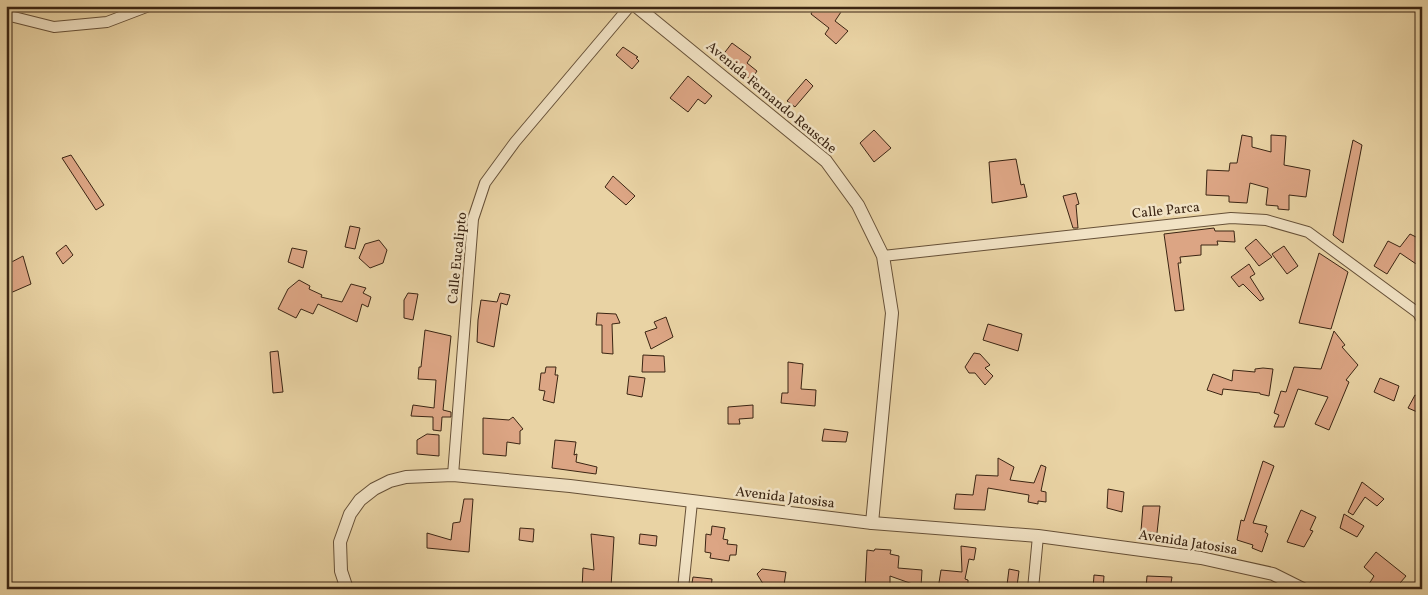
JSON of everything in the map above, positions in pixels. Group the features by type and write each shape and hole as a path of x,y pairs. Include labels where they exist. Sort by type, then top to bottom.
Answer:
{"street":[{"path":"6,15 54,27 107,22 148,6"},
{"name":"Calle Eucalipto","path":"453,475 473,219 485,183 516,142 630,6"},
{"name":"Avenida Fernando Reusche","path":"636,6 826,161 858,205 883,256 892,313 872,523"},
{"name":"Calle Parca","path":"883,256 1231,218 1266,220 1308,232 1418,313 1422,320"},
{"name":"Avenida Jatosisa","path":"347,589 341,570 340,542 350,514 360,500 374,489 390,481 406,477 453,475 570,486 872,523 1038,536 1201,558 1273,574 1303,589"},
{"path":"683,589 692,502"},
{"path":"1032,589 1038,536"},
{"path":"1418,589 1422,584"}],"building":[{"path":"815,6 833,6 841,12 835,21 848,31 836,44 825,34 829,28 811,14"},
{"path":"732,43 751,57 747,63 757,71 751,80 722,56"},
{"path":"623,47 638,57 636,58 639,61 632,69 616,55"},
{"path":"688,76 712,96 705,104 698,99 688,112 670,98"},
{"path":"806,79 813,86 795,107 787,101"},
{"path":"874,130 891,148 874,162 860,143"},
{"path":"1242,135 1252,137 1252,147 1271,152 1271,135 1286,136 1284,165 1310,170 1306,197 1289,195 1289,210 1278,209 1278,206 1266,205 1268,188 1250,183 1247,203 1229,202 1229,196 1206,195 1207,170 1229,171 1230,163 1237,163"},
{"path":"1353,140 1362,145 1343,243 1333,235"},
{"path":"71,155 104,205 96,210 62,158"},
{"path":"1016,159 1021,185 1024,184 1027,197 992,203 989,162"},
{"path":"613,176 635,196 626,205 605,187"},
{"path":"1076,193 1079,204 1076,205 1078,228 1073,228 1063,196"},
{"path":"350,226 360,228 355,249 345,247"},
{"path":"1214,228 1215,231 1234,231 1235,242 1217,241 1218,245 1201,245 1201,255 1180,257 1181,263 1178,263 1184,310 1175,311 1164,234"},
{"path":"1410,234 1422,240 1422,268 1400,253 1387,274 1374,266 1388,241 1400,247"},
{"path":"1256,239 1272,257 1259,266 1245,248"},
{"path":"379,240 387,250 383,263 370,268 359,258 365,244"},
{"path":"66,245 73,255 63,264 56,253"},
{"path":"1284,246 1298,266 1287,274 1272,254"},
{"path":"292,248 307,251 303,268 288,262"},
{"path":"1319,253 1348,272 1331,329 1299,323"},
{"path":"23,256 31,284 8,294 6,265"},
{"path":"1249,264 1255,274 1250,277 1264,299 1260,301 1243,284 1239,287 1231,277"},
{"path":"299,280 310,286 309,289 322,295 321,297 342,302 351,284 366,288 363,293 371,297 368,307 362,304 357,322 318,304 313,314 301,309 296,318 278,309 288,289"},
{"path":"408,293 418,294 413,320 404,318 404,300"},
{"path":"500,293 510,295 507,305 501,303 494,347 477,342 478,320 481,300 497,302"},
{"path":"597,313 616,314 620,323 612,324 613,354 602,353 602,325 596,325"},
{"path":"666,317 673,337 651,349 645,332 657,328 654,322"},
{"path":"988,324 1022,334 1018,351 983,340"},
{"path":"425,330 451,336 443,410 451,412 451,417 442,417 441,431 433,430 433,417 411,416 413,405 434,408 436,380 418,379"},
{"path":"1334,331 1345,345 1342,347 1358,365 1346,380 1349,382 1329,430 1315,424 1328,397 1298,389 1284,427 1274,427 1279,415 1274,413 1281,391 1286,392 1294,367 1321,369"},
{"path":"278,351 283,392 273,393 270,352"},
{"path":"974,353 980,354 990,365 985,368 993,376 985,385 975,373 969,373 965,367"},
{"path":"643,355 664,356 665,372 642,372"},
{"path":"788,362 803,364 801,389 816,390 815,406 781,403 782,393 788,393"},
{"path":"546,367 556,367 555,375 558,375 554,403 543,400 545,391 539,390 541,373 545,373"},
{"path":"1255,369 1273,369 1269,396 1260,393 1223,389 1222,395 1207,390 1213,374 1232,381 1233,370 1255,372"},
{"path":"629,376 645,378 642,397 627,394"},
{"path":"1380,378 1399,386 1394,401 1374,392"},
{"path":"1415,395 1422,398 1422,414 1408,408"},
{"path":"753,405 753,418 739,419 740,424 728,424 728,407"},
{"path":"513,417 523,429 520,431 520,444 507,442 506,456 483,454 483,418 509,420"},
{"path":"824,429 848,432 846,442 822,441"},
{"path":"427,434 439,435 439,456 417,454 417,440"},
{"path":"555,440 576,442 574,455 577,454 576,462 597,467 596,474 552,468"},
{"path":"998,458 1014,467 1010,480 1034,483 1041,465 1046,467 1041,491 1046,492 1046,502 1038,501 1038,504 1028,502 1029,495 988,488 985,510 954,509 956,494 973,495 976,475 998,476"},
{"path":"1263,461 1274,466 1253,523 1267,526 1265,532 1268,534 1262,552 1252,548 1253,545 1237,540 1241,520 1244,521"},
{"path":"1362,482 1384,499 1377,506 1365,497 1353,515 1348,512"},
{"path":"1108,489 1124,492 1122,512 1107,508"},
{"path":"464,499 473,499 469,552 427,548 427,533 451,540 453,523 460,522"},
{"path":"1143,506 1160,506 1157,533 1141,531"},
{"path":"1301,510 1316,517 1310,530 1313,531 1304,547 1287,542"},
{"path":"1344,514 1364,526 1357,537 1340,528"},
{"path":"712,526 725,528 723,539 728,540 727,544 737,545 736,555 730,555 729,561 710,558 711,553 705,552 706,534 711,535"},
{"path":"520,528 534,529 533,542 519,540"},
{"path":"591,534 614,537 611,587 591,585 591,589 582,589 583,568 594,570"},
{"path":"640,534 657,536 656,546 639,544"},
{"path":"961,546 976,548 974,560 969,559 965,579 968,580 968,589 938,589 941,570 962,572"},
{"path":"875,549 891,550 890,554 899,556 898,568 922,570 921,587 890,576 890,589 865,589 867,550 874,551"},
{"path":"1376,552 1406,576 1395,589 1389,589 1383,584 1380,589 1375,589 1369,584 1374,576 1364,567"},
{"path":"762,569 786,572 784,585 774,584 765,587 757,574"},
{"path":"1009,569 1019,571 1017,586 1007,585"},
{"path":"1094,575 1104,576 1103,589 1093,589"},
{"path":"1147,576 1172,577 1170,589 1146,588"},
{"path":"693,577 712,579 711,589 691,589"}]}
